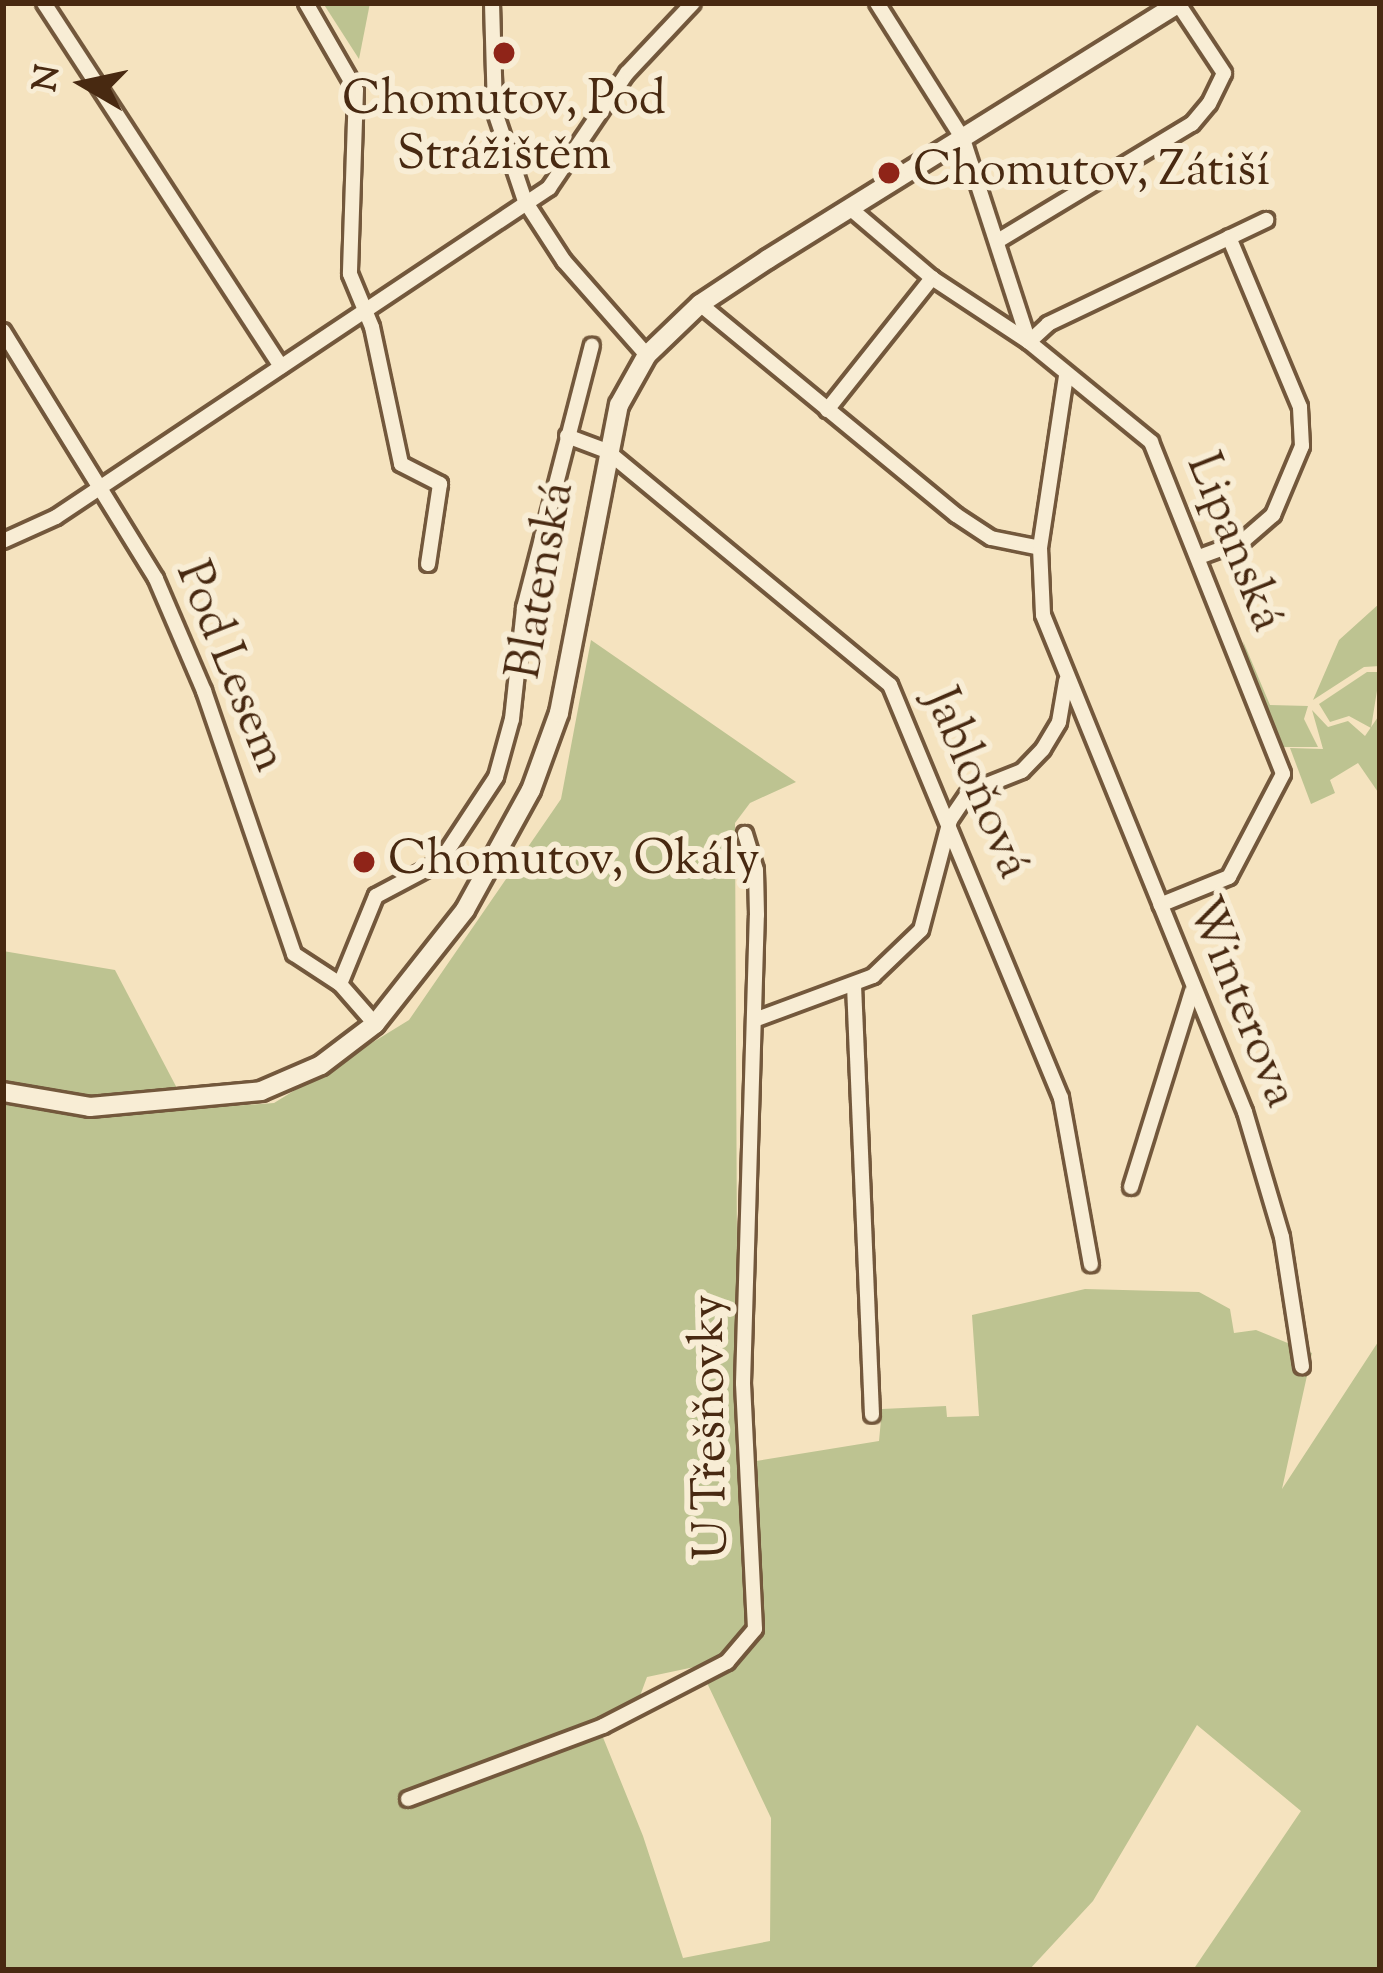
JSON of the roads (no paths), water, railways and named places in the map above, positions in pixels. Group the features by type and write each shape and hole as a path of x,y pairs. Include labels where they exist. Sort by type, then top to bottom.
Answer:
{"street":[{"path":"44,3 281,366"},
{"path":"307,3 356,90 350,274 362,314 372,327 401,464 440,484 428,564"},
{"path":"492,3 495,112 525,201 564,261 647,356"},
{"path":"3,541 56,517 101,482 549,188 628,73 693,3"},
{"path":"877,3 963,139 1001,238 1029,342 1048,324 1266,220"},
{"path":"1001,238 1192,124 1209,104 1224,73 1179,4"},
{"name":"Blatenská","path":"3,1092 90,1107 261,1091 321,1065 375,1024 465,910 531,790 559,713 619,405 647,356 700,304 1179,4"},
{"name":"Lipanská","path":"851,209 932,278 1029,342 1150,442 1283,774 1229,877 1160,905"},
{"path":"1199,557 1244,541 1273,515 1303,446 1300,406 1229,237"},
{"path":"826,410 932,278"},
{"path":"700,304 956,515 991,538 1040,548"},
{"name":"Pod Lesem","path":"3,331 101,482 204,691 294,954 340,985 375,1024"},
{"path":"340,985 376,896 440,862 474,821 512,719 524,608 592,346"},
{"name":"Winterova","path":"1066,376 1040,548 1043,615 1245,1112 1282,1237 1302,1366"},
{"name":"Jabloňová","path":"567,436 607,451 890,685 950,820 1061,1098 1091,1264"},
{"path":"757,1019 854,986 921,930 950,820 969,792 1022,771 1043,749 1059,722 1066,681"},
{"name":"U Třešňovky","path":"409,1799 603,1726 727,1662 755,1629 743,1383 757,1019 756,870 745,834"},
{"path":"854,986 872,1415"},
{"path":"1131,1187 1192,990"}],"place":[{"name":"Chomutov, Pod Strážištěm","path":"504,53"},
{"name":"Chomutov, Zátiší","path":"889,173"},
{"name":"Chomutov, Okály","path":"364,862"}]}
